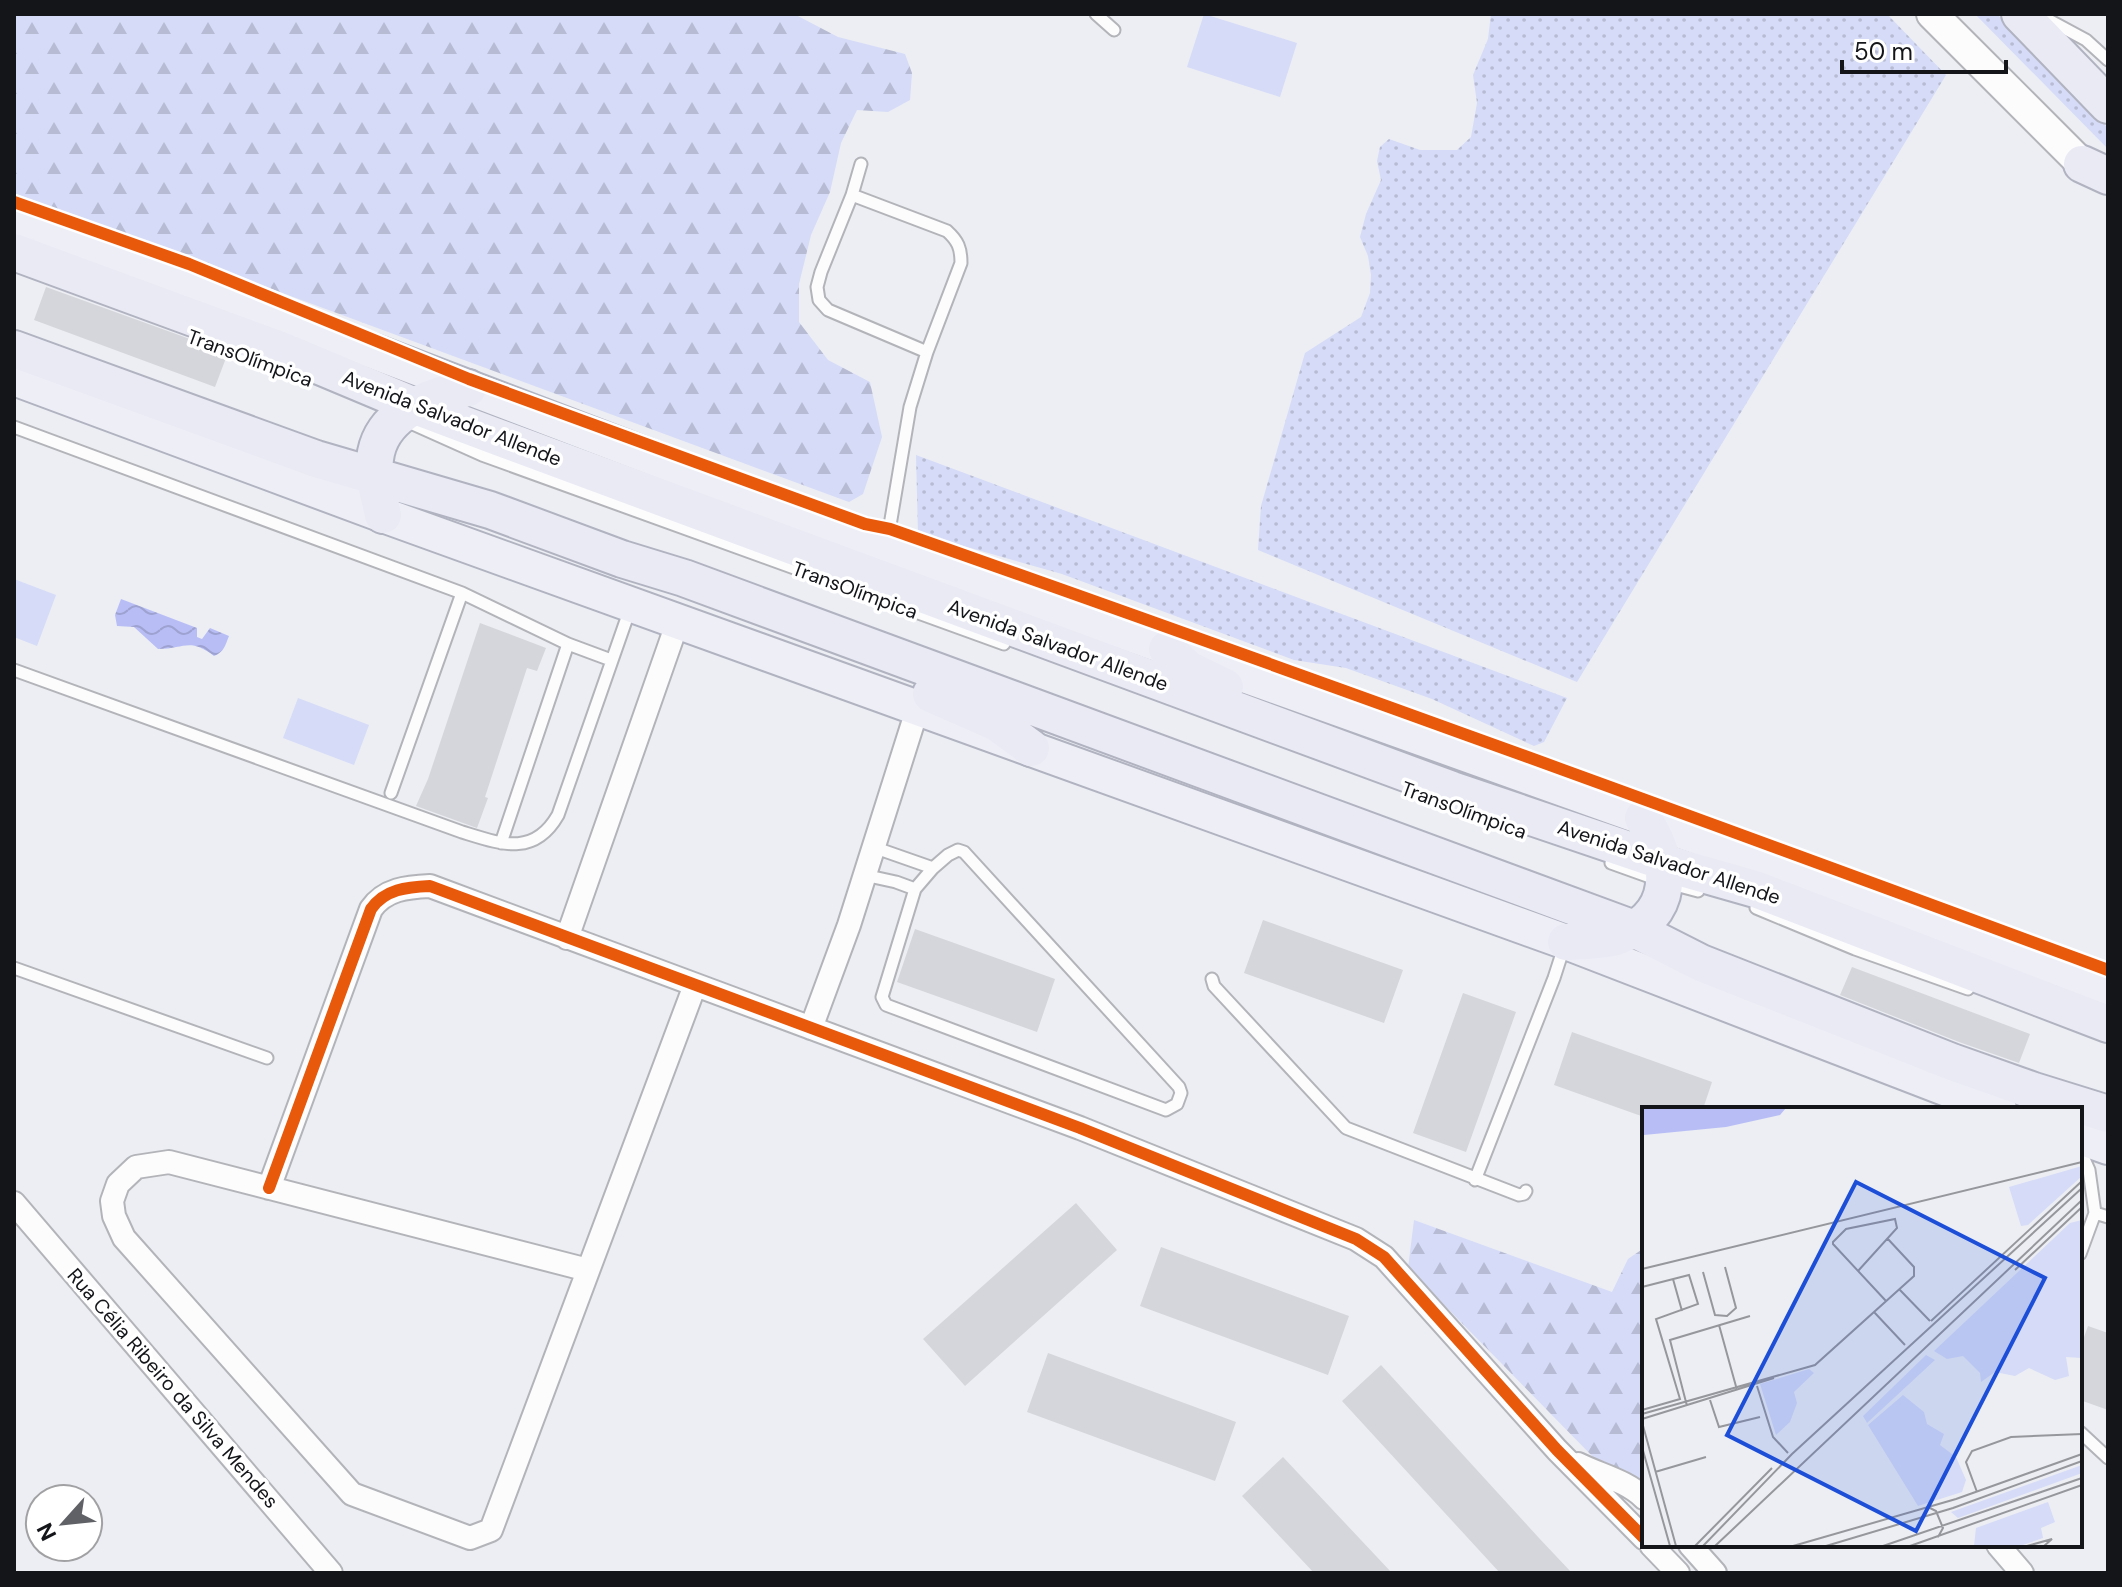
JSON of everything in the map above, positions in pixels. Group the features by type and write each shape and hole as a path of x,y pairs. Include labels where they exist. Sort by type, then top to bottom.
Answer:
{"highway":[{"path":"2036,16 2108,105"},
{"name":"Avenida Salvador Allende","path":"14,252 286,352 398,411 1452,790 1663,872 1755,889 2108,1024"},
{"path":"14,349 217,424 375,464 431,491 684,578 1645,922 1712,967 1952,1062 2108,1114"},
{"path":"383,515 375,464 378,445 398,411 468,388"},
{"path":"684,578 705,595 997,723 1031,748"},
{"path":"1167,649 1188,669 1202,677 1424,769 1452,790"},
{"path":"1566,942 1614,938 1645,922 1662,899 1660,849 1643,818"}],"main road":[{"path":"1932,14 2095,170 2108,192"},
{"name":"Avenida Salvador Allende","path":"14,222 468,388 886,547 1765,861 2108,991"},
{"path":"14,378 383,515 1566,942 1994,1107"},
{"path":"2082,1138 2108,1147"}],"street":[{"path":"567,938 678,621"},
{"path":"811,1028 918,707"},
{"path":"269,1188 371,909 390,893 407,887 430,886 1080,1128 1356,1239 1384,1257 1557,1450 1642,1536"},
{"path":"588,1270 169,1162 136,1167 118,1184 112,1201 114,1216 124,1238 352,1494 470,1538 491,1530 695,985"},
{"name":"Rua Célia Ribeiro da Silva Mendes","path":"14,1203 331,1573"},
{"path":"1557,1450 1642,1496"},
{"path":"1653,1547 1678,1573"},
{"path":"2000,1547 2022,1573"},
{"path":"1685,1573 1699,1548 1715,1573"}],"lane":[{"path":"1096,14 1114,30"},
{"path":"2036,16 2077,51"},
{"path":"2036,16 2086,40 2108,60"},
{"path":"861,164 821,272 817,287 819,300 828,310 927,352"},
{"path":"852,195 947,231 956,239 961,250 961,263 910,407 886,547"},
{"name":"TransOlímpica","path":"180,332 309,380"},
{"name":"TransOlímpica","path":"398,411 482,455 1021,649"},
{"path":"14,427 462,593 568,644 611,660"},
{"path":"391,793 462,593"},
{"path":"14,670 462,832 501,843 525,843 536,840 550,830 558,815 632,604"},
{"name":"TransOlímpica","path":"850,626 952,664"},
{"path":"501,843 568,644"},
{"path":"873,847 933,868"},
{"path":"958,850 964,852 1179,1087 1181,1093 1177,1104 1166,1110 886,1005 882,997 915,889 933,868 948,855 958,850"},
{"path":"1604,860 1663,872 1716,895"},
{"path":"864,875 915,889"},
{"path":"1748,905 1855,949 1985,996"},
{"path":"1475,1180 1566,942"},
{"path":"14,968 267,1058"},
{"path":"1212,979 1212,983 1346,1128 1475,1180 1519,1195 1526,1191"},
{"path":"2082,1154 2089,1170 2095,1213 2082,1249"},
{"path":"2095,1213 2108,1217"},
{"path":"2082,1434 2108,1458"}],"green space":[{"path":"14,14 794,14 838,37 905,54 912,73 910,100 888,112 857,110 841,143 830,192 811,235 799,284 799,322 828,360 870,382 882,437 863,494 849,502 14,194"},
{"path":"1204,14 1297,43 1280,97 1187,67"},
{"path":"1491,14 1887,14 1946,75 1577,682 1258,550 1261,506 1305,353 1361,317 1370,293 1368,256 1360,237 1381,180 1377,161 1380,147 1389,139 1420,150 1457,150 1471,137 1477,103 1473,75 1488,39"},
{"path":"1975,14 1997,14 2108,128 2108,149"},
{"path":"916,455 1567,698 1544,742 1534,746 1432,699 1346,668 1294,660 1062,574 918,533"},
{"path":"14,579 56,595 37,646 14,637"},
{"path":"298,698 369,725 354,765 283,738"},
{"path":"1414,1220 1612,1292 1628,1259 1642,1249 1642,1507 1408,1268"}],"water":[{"path":"121,599 197,628 197,637 202,639 210,628 229,636 222,651 214,656 192,645 158,649 134,627 117,626 115,615"}],"building":[{"path":"46,287 190,339 195,347 226,358 215,387 34,320"},
{"path":"480,623 546,648 537,671 527,668 477,828 416,806 428,779"},
{"path":"1263,920 1403,970 1384,1023 1244,973"},
{"path":"915,929 1055,979 1037,1032 897,982"},
{"path":"1852,967 2030,1034 2019,1063 1840,995"},
{"path":"1463,993 1516,1012 1466,1152 1413,1133"},
{"path":"1572,1032 1712,1082 1704,1107 1642,1107 1642,1116 1554,1085"},
{"path":"1076,1203 1117,1250 965,1386 923,1339"},
{"path":"1161,1247 1349,1316 1328,1375 1140,1306"},
{"path":"2088,1326 2108,1333 2108,1410 2082,1401 2082,1342"},
{"path":"1048,1353 1236,1422 1215,1481 1027,1412"},
{"path":"1381,1365 1572,1573 1500,1573 1342,1401"},
{"path":"1283,1457 1392,1573 1314,1573 1242,1496"}],"cycle path":[{"path":"14,202 189,264 469,379 865,524 890,529 1347,692 2108,970"},
{"path":"269,1188 371,909 390,893 430,886 1080,1128 1356,1239 1384,1257 1557,1450 1642,1536"}]}
